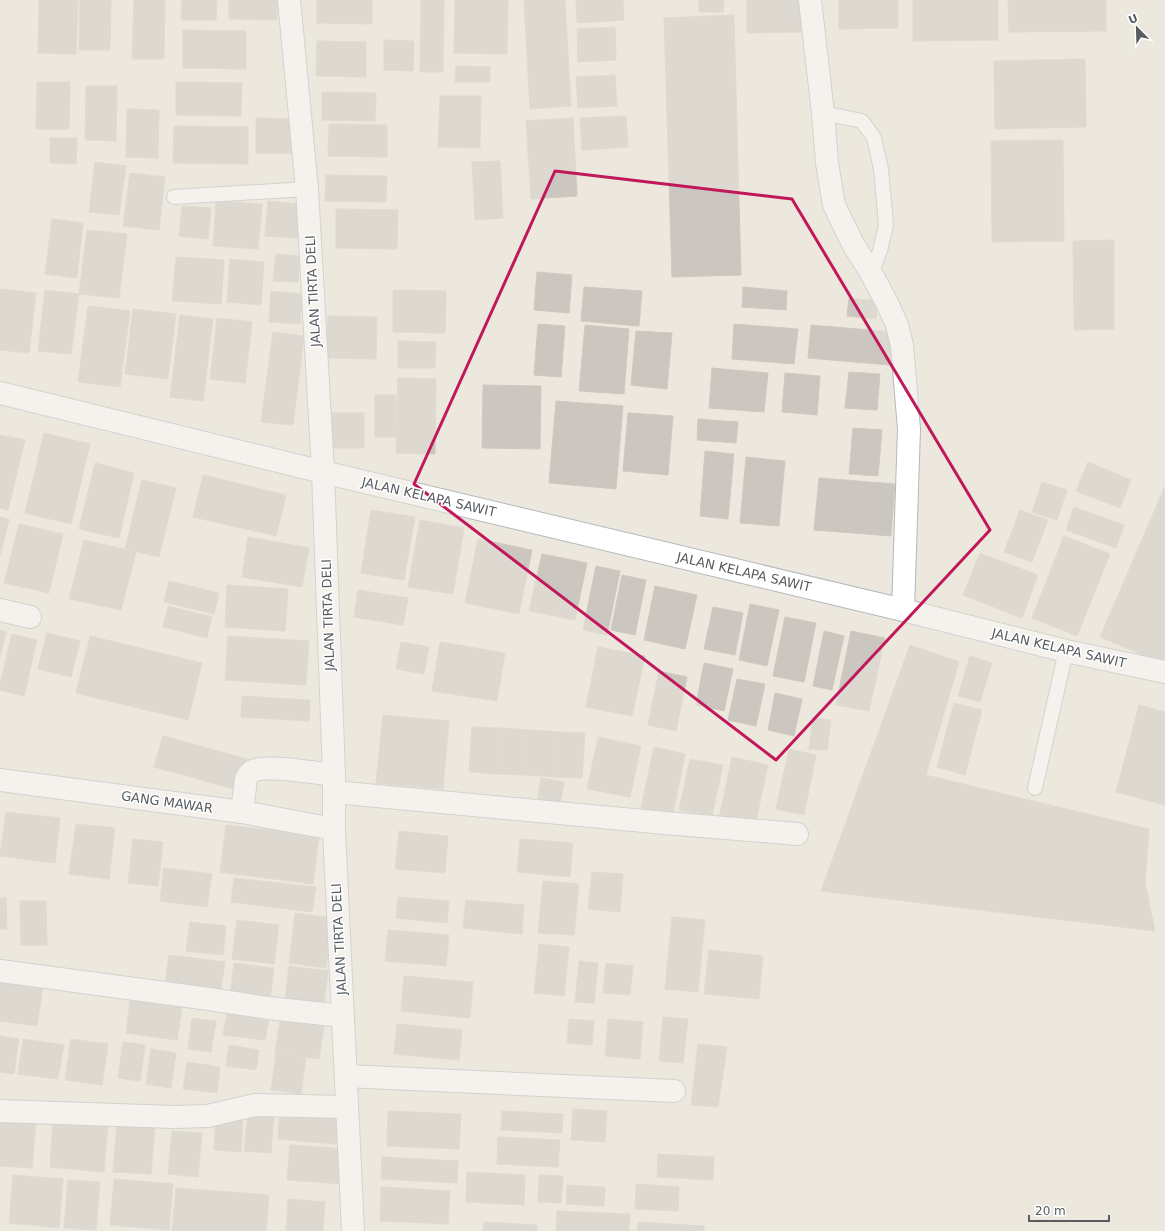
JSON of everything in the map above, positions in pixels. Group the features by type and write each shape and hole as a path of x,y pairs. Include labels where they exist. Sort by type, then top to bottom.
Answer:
{"street":[{"name":"JALAN TIRTA DELI","path":"289,0 307,189 323,472 334,784 334,830 353,1231"},
{"path":"810,0 824,113 827,163 834,205 853,244 871,273 898,325 902,345 909,429 903,610"},
{"name":"JALAN KELAPA SAWIT","path":"0,393 323,472 903,610 1066,651 1165,672"},
{"path":"0,610 30,617"},
{"path":"242,812 246,779 248,775 256,770 284,769 334,784 665,823 797,834"},
{"name":"GANG MAWAR","path":"0,780 242,812 334,830"},
{"path":"0,971 268,1008 343,1016"},
{"path":"346,1076 674,1091"},
{"path":"0,1111 174,1117 208,1116 255,1105 347,1107"}],"lane":[{"path":"824,113 862,121 874,138 881,169 886,225 880,251 871,273"},
{"path":"174,198 307,189"},
{"path":"1035,788 1066,651"}],"highlighted area":[{"path":"555,171 792,199 990,530 776,760 414,484"}],"building":[{"path":"39,0 78,0 76,54 38,53"},
{"path":"80,0 111,0 110,50 79,50"},
{"path":"134,0 165,0 164,59 132,59"},
{"path":"182,0 217,0 216,20 181,20"},
{"path":"229,0 277,0 277,20 229,19"},
{"path":"317,0 372,0 372,24 317,23"},
{"path":"421,0 444,0 443,72 420,72"},
{"path":"455,0 508,0 507,54 454,53"},
{"path":"524,0 565,0 571,106 530,109"},
{"path":"576,0 623,0 624,20 577,23"},
{"path":"699,0 724,0 723,12 699,12"},
{"path":"747,0 804,0 804,32 747,33"},
{"path":"839,0 898,0 898,28 839,29"},
{"path":"913,0 998,0 998,40 913,41"},
{"path":"1008,0 1106,0 1106,31 1009,32"},
{"path":"734,15 741,275 672,277 664,18"},
{"path":"615,27 616,60 578,62 577,29"},
{"path":"183,30 246,31 246,69 183,68"},
{"path":"384,40 414,41 413,71 384,70"},
{"path":"317,41 366,42 366,77 316,76"},
{"path":"1085,59 1086,127 995,129 994,61"},
{"path":"456,66 490,67 490,82 455,82"},
{"path":"615,75 617,106 578,108 576,77"},
{"path":"37,82 70,82 69,129 36,129"},
{"path":"176,82 242,83 241,116 176,115"},
{"path":"86,86 117,86 116,141 85,140"},
{"path":"322,92 376,93 375,121 322,120"},
{"path":"440,96 481,96 480,148 438,147"},
{"path":"127,109 159,110 158,158 126,157"},
{"path":"626,116 628,147 582,150 580,118"},
{"path":"256,118 293,119 293,153 256,153"},
{"path":"573,118 577,196 531,199 526,121"},
{"path":"329,124 387,125 387,157 328,156"},
{"path":"174,126 248,127 248,164 173,163"},
{"path":"50,138 77,138 76,164 50,163"},
{"path":"1063,140 1064,241 992,242 991,141"},
{"path":"500,161 503,218 475,220 472,162"},
{"path":"95,162 126,166 119,215 89,212"},
{"path":"130,173 165,177 159,230 123,226"},
{"path":"326,175 387,176 386,202 325,201"},
{"path":"216,201 262,204 258,249 213,246"},
{"path":"268,201 300,204 298,238 265,236"},
{"path":"182,206 211,208 208,239 179,236"},
{"path":"336,209 398,210 397,249 336,248"},
{"path":"52,219 83,223 77,278 45,274"},
{"path":"87,230 127,234 119,298 79,294"},
{"path":"1114,240 1114,329 1074,330 1073,241"},
{"path":"276,254 300,256 298,282 273,281"},
{"path":"176,257 224,260 221,304 172,301"},
{"path":"230,259 264,262 261,305 227,302"},
{"path":"537,272 572,275 569,313 534,310"},
{"path":"584,287 642,291 639,326 581,321"},
{"path":"743,287 787,291 786,310 742,307"},
{"path":"0,289 36,293 29,353 0,350"},
{"path":"45,290 79,294 71,354 38,351"},
{"path":"393,290 446,291 445,333 393,332"},
{"path":"271,291 302,294 300,324 269,322"},
{"path":"849,298 878,301 876,319 847,316"},
{"path":"88,306 130,311 120,387 78,382"},
{"path":"133,309 176,314 168,379 125,374"},
{"path":"180,315 213,319 203,401 170,397"},
{"path":"328,316 377,317 376,359 327,358"},
{"path":"217,318 252,322 245,383 210,379"},
{"path":"538,324 565,326 561,377 534,375"},
{"path":"734,324 798,329 794,364 732,359"},
{"path":"585,325 629,329 624,394 579,391"},
{"path":"811,325 893,332 890,365 808,358"},
{"path":"636,331 672,333 667,389 631,385"},
{"path":"273,332 304,336 293,425 261,422"},
{"path":"398,341 436,342 435,368 398,368"},
{"path":"712,368 768,373 764,412 709,408"},
{"path":"849,372 880,374 877,410 845,408"},
{"path":"785,373 820,376 817,415 782,412"},
{"path":"398,378 436,379 435,454 396,453"},
{"path":"483,385 541,386 540,449 482,448"},
{"path":"375,395 396,395 396,437 375,437"},
{"path":"556,401 623,406 616,489 549,483"},
{"path":"331,413 364,413 364,448 330,448"},
{"path":"628,413 673,416 668,475 623,471"},
{"path":"698,419 738,422 736,443 697,440"},
{"path":"853,428 882,430 878,476 849,474"},
{"path":"44,433 90,444 71,524 25,513"},
{"path":"0,435 25,440 8,510 0,508"},
{"path":"705,451 734,454 728,519 700,516"},
{"path":"746,457 785,461 779,526 740,523"},
{"path":"1088,462 1131,480 1120,508 1076,491"},
{"path":"95,463 134,473 119,538 79,529"},
{"path":"203,475 286,495 276,536 193,517"},
{"path":"819,478 895,484 891,536 814,530"},
{"path":"142,480 176,488 159,557 125,549"},
{"path":"1042,482 1067,490 1057,520 1032,512"},
{"path":"1165,486 1165,655 1162,663 1100,637"},
{"path":"1074,507 1124,525 1116,548 1066,530"},
{"path":"371,510 415,517 404,580 361,573"},
{"path":"1020,510 1048,520 1032,562 1004,552"},
{"path":"0,517 9,519 0,556"},
{"path":"420,520 464,528 453,594 408,587"},
{"path":"19,524 63,534 49,593 4,583"},
{"path":"1064,536 1110,554 1077,636 1032,618"},
{"path":"248,537 309,548 302,587 242,577"},
{"path":"478,539 532,550 519,614 465,603"},
{"path":"84,540 136,552 121,610 69,599"},
{"path":"980,553 1038,575 1022,618 963,595"},
{"path":"542,554 587,563 575,620 529,611"},
{"path":"596,566 620,571 607,635 583,630"},
{"path":"622,575 646,580 635,635 611,630"},
{"path":"169,581 219,593 214,614 164,602"},
{"path":"227,585 288,589 285,631 225,627"},
{"path":"655,586 697,595 685,649 644,640"},
{"path":"358,590 408,598 403,625 354,617"},
{"path":"750,604 779,610 767,666 739,660"},
{"path":"168,606 212,617 207,638 163,627"},
{"path":"713,607 743,613 735,655 704,649"},
{"path":"785,617 816,623 804,682 773,676"},
{"path":"0,630 6,632 0,657"},
{"path":"824,631 844,636 832,690 813,686"},
{"path":"851,631 885,638 869,711 836,705"},
{"path":"47,633 80,641 71,677 38,669"},
{"path":"12,634 37,640 24,696 0,690 0,684"},
{"path":"90,636 202,663 188,720 76,693"},
{"path":"228,636 309,641 306,685 225,680"},
{"path":"401,642 429,647 424,674 396,669"},
{"path":"440,642 505,653 497,701 432,691"},
{"path":"910,645 959,662 926,775 1149,829 1145,883 1155,931 821,891"},
{"path":"598,647 645,656 632,716 586,707"},
{"path":"970,656 992,663 980,702 958,696"},
{"path":"704,663 733,669 724,711 696,705"},
{"path":"659,671 687,677 676,731 648,725"},
{"path":"737,679 765,684 756,726 728,720"},
{"path":"775,693 802,699 794,736 768,730"},
{"path":"242,696 310,700 309,721 241,717"},
{"path":"954,703 982,710 965,775 937,767"},
{"path":"1139,705 1165,712 1165,805 1116,792"},
{"path":"383,715 449,721 443,789 376,783"},
{"path":"813,718 831,720 827,750 809,749"},
{"path":"472,727 500,728 497,774 469,772"},
{"path":"500,728 528,730 526,775 497,774"},
{"path":"528,730 560,732 557,777 526,775"},
{"path":"560,732 585,733 582,778 557,777"},
{"path":"163,736 247,759 238,790 154,767"},
{"path":"598,737 641,746 630,797 587,789"},
{"path":"654,747 685,754 673,815 641,808"},
{"path":"789,749 816,755 804,815 776,809"},
{"path":"732,757 768,765 755,825 719,818"},
{"path":"690,759 723,765 712,816 679,810"},
{"path":"541,778 564,782 560,805 537,802"},
{"path":"6,812 60,818 55,863 0,856"},
{"path":"76,824 115,828 109,879 69,874"},
{"path":"226,825 319,835 313,884 220,872"},
{"path":"399,831 448,836 445,873 395,869"},
{"path":"133,839 163,842 158,886 128,883"},
{"path":"520,839 573,843 570,877 517,872"},
{"path":"164,868 212,874 207,907 160,901"},
{"path":"592,872 623,874 620,912 588,909"},
{"path":"234,878 316,887 312,912 231,902"},
{"path":"543,881 579,884 574,935 538,933"},
{"path":"398,897 449,901 447,923 396,918"},
{"path":"0,898 6,898 7,929 0,929"},
{"path":"466,900 524,905 522,934 463,928"},
{"path":"20,901 46,901 47,945 21,945"},
{"path":"295,913 332,918 326,968 289,963"},
{"path":"672,917 705,920 698,992 665,989"},
{"path":"237,920 279,925 274,964 232,959"},
{"path":"190,922 226,926 223,955 186,951"},
{"path":"388,930 449,935 446,966 385,961"},
{"path":"539,944 569,947 564,996 534,993"},
{"path":"709,950 763,956 759,999 704,994"},
{"path":"169,955 225,962 221,989 165,983"},
{"path":"579,961 598,963 594,1003 575,1002"},
{"path":"234,963 274,968 270,999 230,995"},
{"path":"606,963 633,966 630,995 603,993"},
{"path":"289,966 328,971 323,1012 284,1007"},
{"path":"404,976 473,982 470,1018 401,1011"},
{"path":"0,980 43,986 37,1026 0,1021"},
{"path":"131,994 183,1001 177,1040 126,1033"},
{"path":"227,1013 269,1018 265,1040 223,1035"},
{"path":"281,1015 325,1021 319,1059 275,1053"},
{"path":"663,1017 688,1019 683,1063 659,1061"},
{"path":"192,1018 216,1021 211,1052 188,1049"},
{"path":"569,1019 594,1021 592,1045 567,1043"},
{"path":"608,1019 643,1022 640,1059 605,1056"},
{"path":"397,1024 462,1030 459,1060 394,1054"},
{"path":"0,1036 19,1039 14,1074 0,1072"},
{"path":"23,1039 64,1045 58,1079 18,1074"},
{"path":"71,1039 108,1044 102,1085 65,1080"},
{"path":"123,1042 145,1045 140,1081 118,1078"},
{"path":"698,1044 727,1047 718,1107 691,1105"},
{"path":"229,1045 259,1050 256,1070 226,1066"},
{"path":"151,1049 176,1053 171,1088 146,1084"},
{"path":"276,1053 306,1057 301,1094 271,1090"},
{"path":"187,1062 220,1067 217,1093 183,1089"},
{"path":"280,1109 338,1114 336,1144 278,1139"},
{"path":"573,1109 607,1111 605,1142 571,1140"},
{"path":"388,1111 461,1114 459,1149 387,1146"},
{"path":"502,1111 563,1114 562,1133 501,1130"},
{"path":"248,1112 274,1114 271,1153 244,1151"},
{"path":"216,1117 243,1120 241,1152 214,1150"},
{"path":"0,1119 36,1121 32,1168 0,1166"},
{"path":"53,1120 108,1124 104,1172 50,1167"},
{"path":"117,1124 155,1127 151,1174 113,1172"},
{"path":"172,1131 202,1133 198,1177 168,1174"},
{"path":"498,1137 560,1140 558,1167 497,1164"},
{"path":"290,1145 346,1149 343,1184 287,1180"},
{"path":"658,1154 714,1157 713,1180 657,1177"},
{"path":"382,1157 458,1161 457,1183 381,1179"},
{"path":"467,1172 525,1175 524,1205 466,1202"},
{"path":"13,1175 63,1179 59,1228 9,1223"},
{"path":"539,1175 563,1176 561,1203 538,1202"},
{"path":"114,1179 173,1184 169,1230 110,1225"},
{"path":"68,1180 100,1182 96,1230 64,1228"},
{"path":"636,1184 679,1187 678,1211 635,1209"},
{"path":"567,1185 605,1187 604,1206 566,1204"},
{"path":"381,1187 450,1191 448,1224 380,1221"},
{"path":"176,1188 269,1195 266,1231 172,1230"},
{"path":"288,1199 325,1202 323,1231 286,1231"},
{"path":"557,1211 630,1214 629,1231 556,1231"},
{"path":"484,1222 537,1225 537,1231 483,1231"},
{"path":"638,1222 704,1226 704,1231 637,1231"}]}
